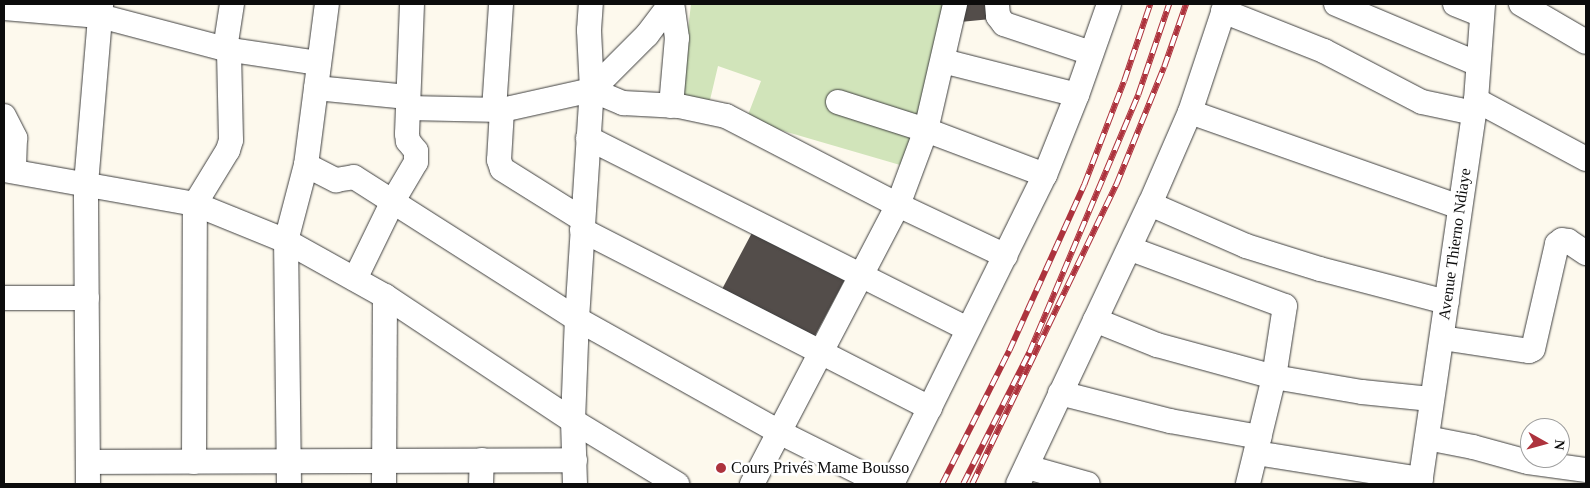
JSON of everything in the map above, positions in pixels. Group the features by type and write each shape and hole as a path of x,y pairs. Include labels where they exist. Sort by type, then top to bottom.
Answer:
{"street":[{"path":"4,4 4,8 101,10 227,49 319,63"},
{"path":"194,462 195,204 228,150 231,140 227,49 232,4"},
{"path":"289,473 286,241 306,165 327,4"},
{"path":"355,279 393,202 416,162 417,155 408,141 412,4"},
{"path":"500,4 498,160 502,169 582,224 930,408"},
{"path":"575,484 573,421 582,224 592,90 589,39 591,4"},
{"path":"316,88 408,103 498,110 592,90 647,35 671,4"},
{"path":"671,4 678,38 671,106"},
{"path":"752,484 898,206 926,130 955,4"},
{"path":"997,4 998,16 1004,24 1091,53"},
{"path":"892,484 1044,176 1077,94 1109,4"},
{"path":"1336,4 1478,64"},
{"path":"1455,4 1483,9"},
{"path":"1521,4 1586,42"},
{"path":"1088,484 1022,476 1095,320 1131,249 1190,112 1225,8 1324,51 1422,102 1475,107 1586,159"},
{"name":"Avenue Thierno Ndiaye","path":"1420,482 1475,107 1483,9"},
{"path":"101,10 86,184 88,473 194,462 289,473 384,461 575,460"},
{"path":"943,61 1077,94"},
{"path":"592,90 623,103 671,106 726,116 898,206 1006,256"},
{"path":"838,102 926,130 1044,176"},
{"path":"1190,112 1460,207"},
{"path":"4,116 15,138 9,170 195,204 286,241 385,296 573,421 677,484"},
{"path":"588,138 968,329"},
{"path":"306,165 336,180 354,176 577,319 779,432 883,484"},
{"path":"1150,204 1246,246 1320,269 1447,302"},
{"path":"1442,338 1529,351 1533,349 1557,244 1562,240 1568,241 1586,253"},
{"path":"1131,249 1285,306 1274,377 1248,484"},
{"path":"384,484 385,296"},
{"path":"4,298 87,298"},
{"path":"1095,320 1157,345 1274,377 1362,392 1431,399"},
{"path":"1060,393 1258,445 1420,482"},
{"path":"1427,438 1473,447 1528,462 1586,470"},
{"path":"481,484 482,460"}],"green space":[{"path":"691,4 947,4 907,167 746,120 761,81 718,66 710,100 680,97"}],"building":[{"path":"961,4 991,4 991,19 960,22"},
{"path":"754,229 846,278 812,342 720,293"}],"railway":[{"path":"942,484 1009,351 1084,185 1124,81 1150,4"},
{"path":"963,484 1029,353 1138,95 1169,4"},
{"path":"972,484 1116,185 1164,67 1186,4"}],"place":[{"name":"Cours Privés Mame Bousso","path":"721,468"}]}
